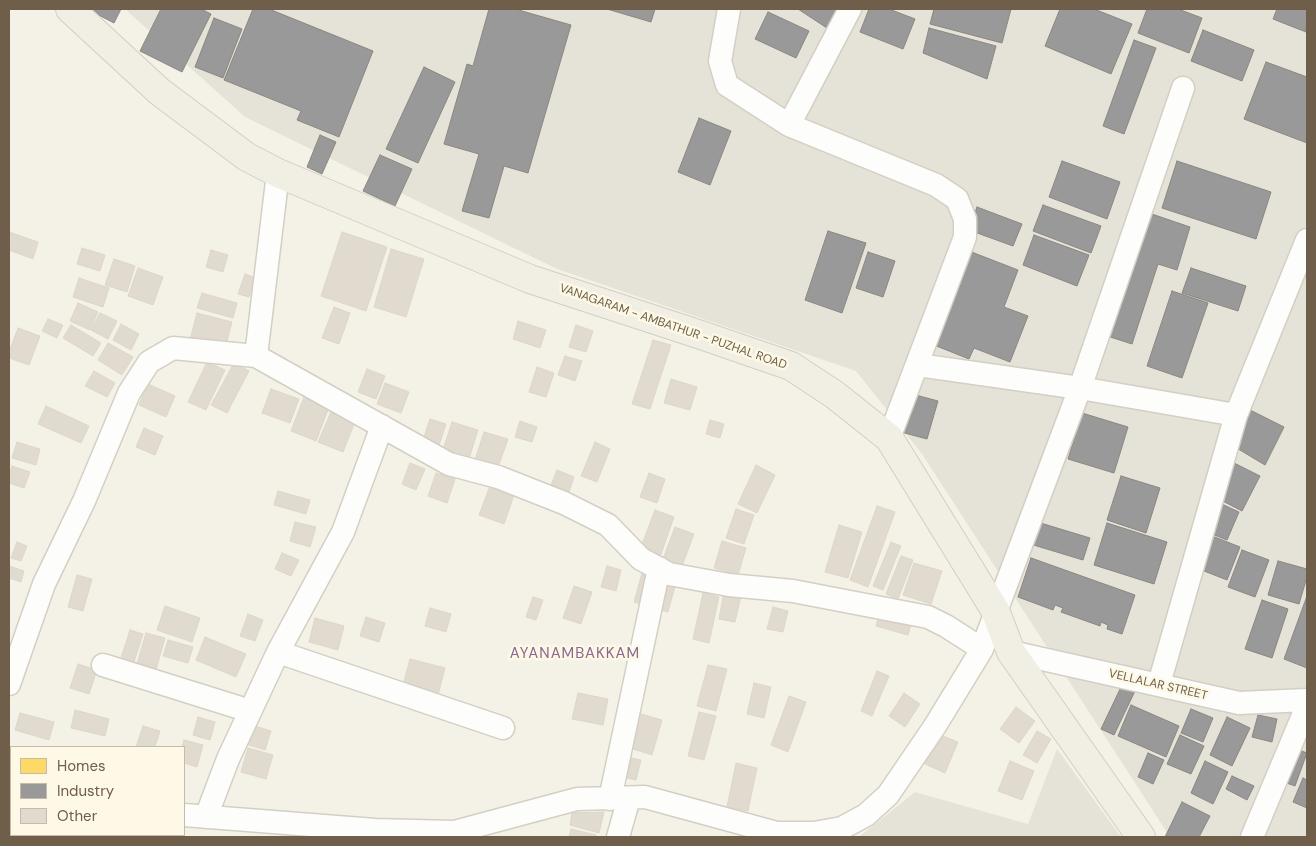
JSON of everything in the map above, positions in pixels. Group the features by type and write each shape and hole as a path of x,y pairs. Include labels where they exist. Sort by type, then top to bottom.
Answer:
{"main road":[{"name":"VANAGARAM - AMBATHUR - PUZHAL ROAD","path":"70,9 160,92 247,157 278,173 530,279 791,366 835,395 889,438 995,610 1010,652 1141,837"}],"street":[{"path":"729,9 720,61 727,85 789,125 936,185 957,199 965,219 965,237 889,438"},
{"path":"789,125 850,9"},
{"path":"382,426 343,532 278,652 228,759 195,816 375,830 476,832 577,799 645,797 777,835 842,828 866,814 888,795 930,734 982,649 995,610 1080,388 1183,88"},
{"path":"256,356 278,173"},
{"path":"1159,684 1236,415 1307,240"},
{"path":"9,684 44,584 84,501 130,393 149,362 173,348 256,356 449,464 498,476 564,503 608,525 641,558 669,574 729,586 793,590 928,617 982,649"},
{"path":"918,364 1080,388 1236,415"},
{"path":"618,837 620,798 659,568"},
{"path":"278,652 503,728"},
{"name":"VELLALAR STREET","path":"1010,652 1239,703 1307,700"},
{"path":"103,665 250,711"},
{"path":"1252,837 1307,706"}],"shaded area":[{"path":"125,9 1307,9 1307,837 1170,837 922,454 856,371 557,269 245,117"},
{"path":"1057,749 1121,837 859,837 915,792 1028,824"}],"building: Homes":[{"path":"9,810 10,836 20,837 9,837"},
{"path":"35,836 98,836 98,837"}],"building: Industry":[{"path":"87,9 121,9 114,23"},
{"path":"161,9 201,9 211,14 182,72 140,51"},
{"path":"253,9 269,9 373,51 339,137 297,120 301,111 224,80"},
{"path":"489,9 515,9 571,25 528,173 504,166 489,218 462,211 479,154 444,144 467,64 473,66"},
{"path":"607,9 655,9 651,22"},
{"path":"798,9 840,9 830,30"},
{"path":"869,9 889,9 915,19 903,49 860,32"},
{"path":"934,9 1011,9 1002,43 930,24"},
{"path":"1060,9 1094,9 1132,24 1111,74 1045,46"},
{"path":"1147,9 1178,9 1202,18 1189,53 1138,33"},
{"path":"1277,9 1307,9 1306,32 1273,19"},
{"path":"768,12 809,31 796,58 755,39"},
{"path":"214,18 242,29 223,78 195,67"},
{"path":"929,28 996,46 987,79 923,53"},
{"path":"1203,30 1254,50 1242,81 1191,61"},
{"path":"1134,40 1156,48 1124,134 1103,126"},
{"path":"1266,62 1307,77 1307,143 1244,119"},
{"path":"424,67 455,82 418,163 386,149"},
{"path":"699,118 731,131 710,185 678,172"},
{"path":"320,135 336,142 322,174 307,167"},
{"path":"380,155 412,169 395,206 363,191"},
{"path":"1062,161 1120,182 1107,219 1049,197"},
{"path":"1177,161 1271,192 1256,239 1162,208"},
{"path":"1043,205 1101,226 1091,253 1033,231"},
{"path":"977,207 1022,224 1013,246 969,230"},
{"path":"1143,211 1190,227 1177,270 1158,264 1132,344 1104,335"},
{"path":"828,231 866,243 842,313 805,300"},
{"path":"1034,235 1089,255 1077,286 1023,265"},
{"path":"969,251 1018,270 1004,307 1028,316 1010,362 974,348 969,359 934,345"},
{"path":"868,252 895,261 883,297 856,288"},
{"path":"1191,268 1246,286 1238,311 1182,293"},
{"path":"1172,291 1208,303 1182,378 1147,366"},
{"path":"912,394 938,401 927,439 901,432"},
{"path":"1248,409 1284,427 1265,465 1235,447"},
{"path":"1082,413 1128,427 1114,473 1068,459"},
{"path":"1230,461 1260,476 1242,511 1215,497"},
{"path":"1121,476 1160,488 1146,533 1107,520"},
{"path":"1215,501 1239,512 1227,540 1207,532"},
{"path":"1034,521 1090,538 1083,560 1027,543"},
{"path":"1107,523 1167,542 1154,584 1094,565"},
{"path":"1207,534 1240,547 1227,580 1194,567"},
{"path":"1242,550 1269,560 1255,597 1228,587"},
{"path":"1031,558 1135,595 1122,634 1107,629 1108,625 1101,622 1100,626 1061,612 1063,608 1055,605 1053,610 1018,597"},
{"path":"1278,561 1307,569 1307,577 1299,604 1268,595"},
{"path":"1307,596 1307,668 1284,659"},
{"path":"1262,600 1288,609 1272,658 1245,649"},
{"path":"1122,685 1135,691 1114,735 1101,729"},
{"path":"1131,705 1179,726 1166,757 1118,736"},
{"path":"1191,709 1213,718 1203,742 1181,733"},
{"path":"1258,715 1277,719 1272,742 1252,737"},
{"path":"1227,717 1250,728 1232,766 1210,755"},
{"path":"1180,735 1204,746 1191,774 1167,764"},
{"path":"1291,747 1307,753 1295,786 1278,780"},
{"path":"1148,753 1164,760 1153,784 1138,777"},
{"path":"1205,761 1228,772 1213,804 1191,793"},
{"path":"1232,776 1254,786 1247,800 1226,789"},
{"path":"1303,778 1307,780 1307,808 1293,802"},
{"path":"1182,802 1210,816 1199,837 1165,837"}],"building: Other":[{"path":"9,232 38,242 33,259 9,250"},
{"path":"342,232 387,247 366,311 321,296"},
{"path":"82,248 105,255 100,271 77,264"},
{"path":"391,249 424,259 406,317 374,307"},
{"path":"211,250 228,255 223,272 206,267"},
{"path":"114,259 135,266 127,292 105,285"},
{"path":"138,268 163,277 153,305 128,296"},
{"path":"245,274 256,278 249,297 238,294"},
{"path":"79,278 109,288 103,307 73,297"},
{"path":"202,293 237,303 233,318 197,308"},
{"path":"78,303 98,312 90,330 70,321"},
{"path":"334,307 350,313 339,344 322,338"},
{"path":"100,313 117,321 108,339 91,330"},
{"path":"197,313 232,322 225,349 190,340"},
{"path":"48,319 63,325 57,338 42,331"},
{"path":"518,321 546,330 540,348 513,339"},
{"path":"121,324 139,334 131,350 113,340"},
{"path":"71,325 101,343 93,356 63,338"},
{"path":"576,325 593,331 586,352 569,347"},
{"path":"18,328 40,336 29,365 9,358 9,352"},
{"path":"653,340 671,345 650,409 632,404"},
{"path":"108,343 133,357 122,375 98,360"},
{"path":"565,356 582,361 575,381 558,375"},
{"path":"207,362 225,370 206,410 188,402"},
{"path":"234,363 249,371 227,413 211,405"},
{"path":"537,367 554,373 546,397 529,392"},
{"path":"367,369 385,376 376,399 358,392"},
{"path":"94,371 115,383 107,397 85,386"},
{"path":"671,379 697,387 690,410 664,403"},
{"path":"385,383 409,392 401,413 377,404"},
{"path":"148,384 175,396 166,417 139,405"},
{"path":"271,389 299,399 290,423 262,413"},
{"path":"304,397 329,407 316,441 291,431"},
{"path":"46,406 89,426 81,443 38,424"},
{"path":"331,412 355,422 343,452 318,442"},
{"path":"430,419 446,424 437,451 421,446"},
{"path":"710,420 724,424 720,438 706,434"},
{"path":"520,421 537,427 532,442 515,437"},
{"path":"452,422 478,430 467,465 441,456"},
{"path":"144,428 163,436 155,455 136,447"},
{"path":"484,432 508,439 497,470 474,463"},
{"path":"17,442 40,449 36,465 12,458"},
{"path":"595,442 610,449 597,482 581,476"},
{"path":"410,463 425,469 416,490 402,484"},
{"path":"756,465 775,475 757,513 738,504"},
{"path":"12,466 30,472 24,488 9,483"},
{"path":"557,470 574,477 569,492 551,485"},
{"path":"436,473 455,479 447,503 428,496"},
{"path":"649,473 665,479 657,503 640,497"},
{"path":"490,486 514,495 504,524 479,515"},
{"path":"278,491 310,500 306,514 274,505"},
{"path":"877,506 895,512 868,587 850,580"},
{"path":"736,509 754,515 744,544 726,538"},
{"path":"655,510 674,517 660,557 640,550"},
{"path":"295,522 316,527 310,547 290,541"},
{"path":"839,525 862,532 848,578 825,572"},
{"path":"675,527 694,534 682,566 663,559"},
{"path":"722,541 746,548 738,575 714,568"},
{"path":"17,542 27,546 21,561 11,558"},
{"path":"891,542 901,546 883,590 873,586"},
{"path":"282,553 299,560 291,576 275,569"},
{"path":"901,556 913,560 898,599 886,594"},
{"path":"914,563 942,571 931,604 903,595"},
{"path":"9,566 24,571 21,582 9,578"},
{"path":"607,566 621,570 616,591 601,587"},
{"path":"642,573 676,583 668,612 634,602"},
{"path":"77,575 92,579 83,611 68,607"},
{"path":"574,586 592,592 581,624 563,618"},
{"path":"724,592 741,596 735,622 719,619"},
{"path":"703,593 719,597 709,643 693,639"},
{"path":"533,597 543,600 536,620 526,617"},
{"path":"165,606 200,618 192,642 157,630"},
{"path":"773,607 788,611 783,632 767,629"},
{"path":"430,608 451,614 446,632 425,626"},
{"path":"881,608 913,617 908,635 876,626"},
{"path":"248,614 263,620 255,641 240,636"},
{"path":"366,617 385,623 379,642 360,636"},
{"path":"315,618 344,626 338,650 309,642"},
{"path":"130,630 143,634 133,665 120,661"},
{"path":"146,633 165,638 155,673 136,667"},
{"path":"205,637 246,654 236,677 196,660"},
{"path":"168,640 193,647 188,663 163,656"},
{"path":"410,659 445,668 438,695 403,685"},
{"path":"78,664 97,670 89,694 70,688"},
{"path":"708,665 727,669 716,711 697,706"},
{"path":"877,671 889,676 872,716 861,711"},
{"path":"754,683 771,687 764,718 747,714"},
{"path":"578,693 608,699 603,725 572,719"},
{"path":"904,693 920,704 905,727 889,716"},
{"path":"789,696 806,702 788,752 771,745"},
{"path":"1016,707 1035,721 1019,743 1000,729"},
{"path":"75,710 109,719 105,736 71,728"},
{"path":"630,711 662,720 652,755 620,745"},
{"path":"699,712 716,716 704,760 688,756"},
{"path":"20,713 54,722 49,740 15,730"},
{"path":"198,717 215,722 210,740 193,735"},
{"path":"252,725 271,731 265,750 246,744"},
{"path":"143,726 160,731 155,746 136,746"},
{"path":"1037,731 1051,739 1037,763 1023,755"},
{"path":"938,734 958,742 945,773 925,764"},
{"path":"184,740 203,745 197,767 185,763 185,746 182,746"},
{"path":"248,748 273,755 266,779 241,772"},
{"path":"622,756 641,760 636,780 617,776"},
{"path":"1010,761 1034,771 1022,800 998,791"},
{"path":"736,763 757,768 748,811 727,807"},
{"path":"604,812 599,833 570,825 572,813"},
{"path":"571,829 596,835 596,837 569,837"}],"district":[{"name":"AYANAMBAKKAM","path":"575,654"}]}
